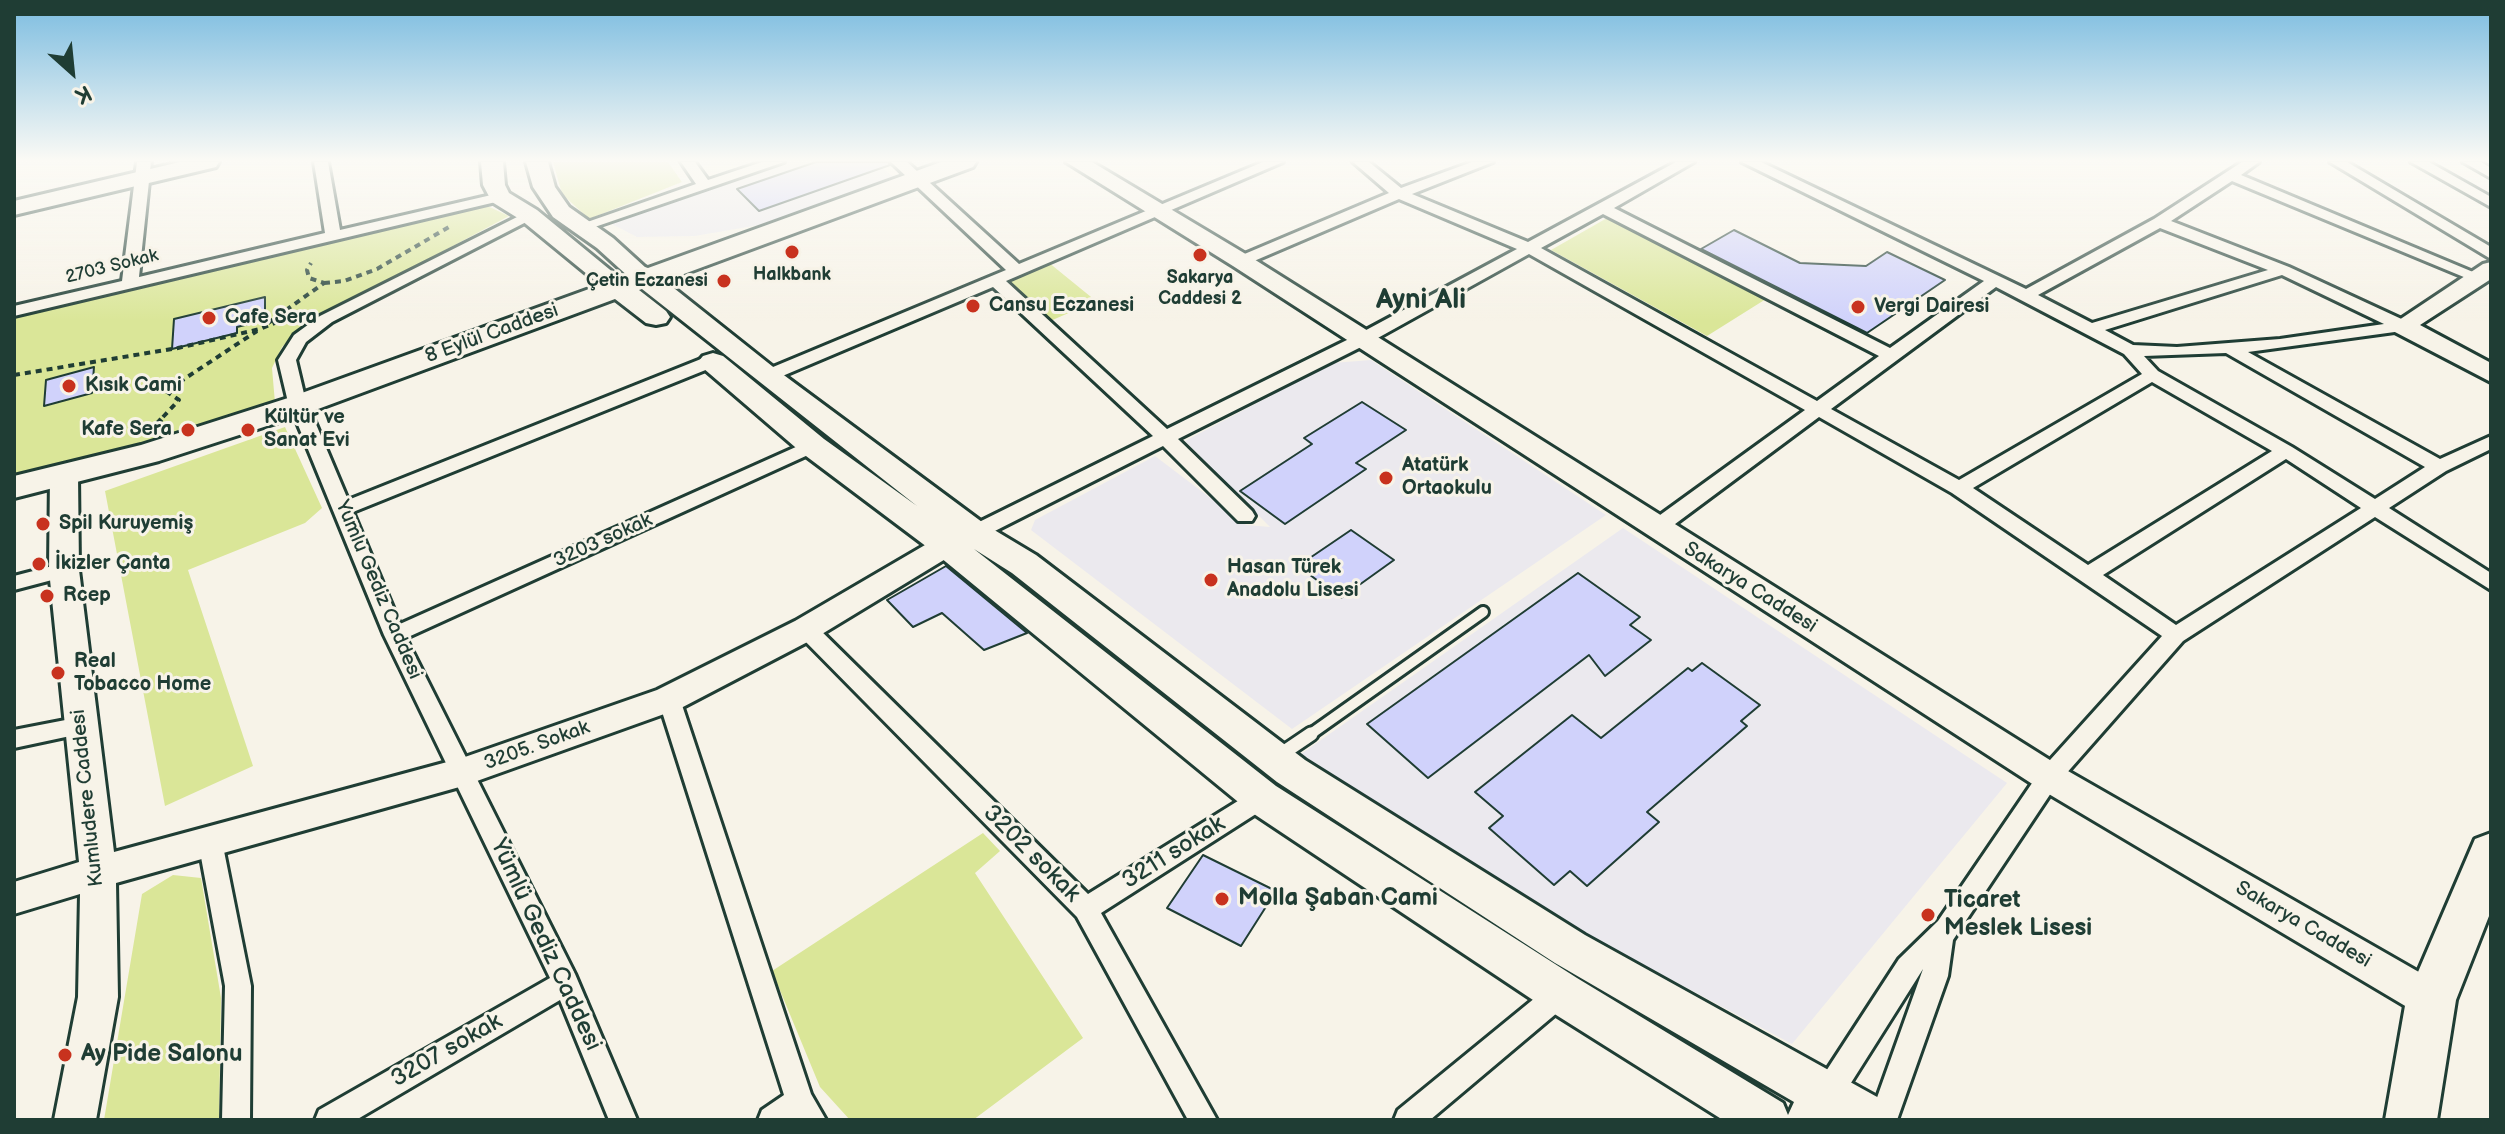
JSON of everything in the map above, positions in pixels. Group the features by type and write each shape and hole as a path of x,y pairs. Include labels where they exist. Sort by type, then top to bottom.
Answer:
{"highway":[{"path":"2411,1120 2431,1000 2491,853"}],"main road":[{"path":"529,215 767,376 1262,798 1561,993 1766,1120"},
{"path":"565,215 581,227 628,281 712,361 813,446 960,539 1024,564 1285,766 1818,1107 1871,1120"},
{"name":"8 Eylül Caddesi","path":"14,487 148,454 628,281 798,215"},
{"name":"Sakarya Caddesi","path":"1164,215 2049,777 2431,1000"},
{"path":"2484,273 2402,326 2491,374"},
{"path":"14,480 156,445 297,401"},
{"name":"Kumludere Caddesi","path":"64,475 64,570 98,872 98,997 75,1120"},
{"name":"3205. Sokak","path":"14,898 463,772 669,699 806,629 960,539"},
{"path":"1262,798 1285,766"}],"street":[{"path":"130,283 137,215"},
{"path":"330,215 333,234"},
{"name":"2703 Sokak","path":"14,311 419,215"},
{"name":"Yumlu Gediz Caddesi","path":"463,772 394,635 297,401 287,360 300,339 326,319 529,215"},
{"path":"581,227 618,215"},
{"path":"956,215 1016,270"},
{"path":"767,376 1145,215"},
{"path":"1241,261 1350,215"},
{"path":"1449,215 1531,249 1959,488 2176,635"},
{"path":"960,539 1361,340 1590,215"},
{"path":"1616,215 1890,355"},
{"path":"1859,215 2026,295 2130,350 2152,375 2286,451 2491,583"},
{"path":"2026,295 2170,215"},
{"path":"2333,215 2484,273"},
{"path":"2426,215 2491,254"},
{"path":"2159,222 2283,270 2402,326"},
{"path":"2091,329 2283,270"},
{"path":"994,279 1164,436 1245,516"},
{"path":"1656,528 1995,280"},
{"path":"2130,350 2177,352 2280,344 2402,326"},
{"path":"2227,347 2439,467"},
{"path":"343,509 712,361"},
{"path":"1959,488 2152,375"},
{"path":"1818,1107 1908,967 1941,937 2049,777 2176,635 2439,467 2491,442"},
{"name":"3203 sokak","path":"394,635 813,446"},
{"path":"2088,575 2286,451"},
{"path":"14,583 64,570"},
{"name":"3202 sokak","path":"806,629 1086,909 1203,1120"},
{"path":"669,699 806,1110 772,1120"},
{"path":"14,739 81,726"},
{"name":"Yümlü Gediz Caddesi","path":"463,772 566,983 623,1120"},
{"name":"3211 sokak","path":"1086,909 1262,798"},
{"path":"210,841 238,986 236,1120"},
{"path":"1883,1120 1935,976 1941,937"},
{"name":"3207 sokak","path":"329,1120 566,983"},
{"path":"1408,1120 1561,993"}],"lane":[{"path":"1285,766 1483,612"}],"path":[{"path":"311,263 307,270 309,278 324,283 344,281 377,269 450,226"},
{"path":"156,445 153,430 179,400 166,391 324,283"},
{"path":"14,375 178,348 260,329"}],"shaded area":[{"path":"620,215 788,215 759,225 695,236 637,237 604,220"},
{"path":"1371,360 1606,515 1292,729 1031,530 1035,520 1155,456 1246,525 1270,527 1185,441 1333,363"},
{"path":"1623,528 2007,783 1792,1044 1548,914 1301,754"}],"green space":[{"path":"444,215 509,216 305,325 282,347 272,368 275,403 156,443 14,477 14,318"},
{"path":"1607,218 1766,299 1707,336 1551,250"},
{"path":"1048,262 1096,301 1048,322 1007,283 1017,274"},
{"path":"285,427 322,508 305,523 188,570 253,766 165,806 105,491"},
{"path":"983,833 1000,851 975,873 1083,1038 973,1120 850,1120 820,1087 772,971"},
{"path":"173,875 201,878 221,998 219,1120 104,1120 142,894"}],"building":[{"name":"Vergi Dairesi","path":"1734,230 1800,263 1866,266 1887,252 1945,280 1867,333 1701,249"},
{"path":"265,297 265,320 237,327 237,333 172,349 174,319"},
{"name":"Kısık Cami","path":"94,367 92,393 44,406 46,380"},
{"path":"1362,402 1406,430 1356,463 1366,469 1285,524 1240,491 1312,444 1304,438"},
{"path":"1351,530 1394,560 1341,598 1298,566"},
{"path":"946,566 1027,633 984,650 942,613 913,627 887,600"},
{"path":"1578,573 1640,617 1630,625 1651,640 1605,676 1589,655 1428,778 1367,724"},
{"path":"1702,663 1760,705 1741,721 1747,726 1647,812 1659,822 1587,886 1570,871 1554,885 1489,828 1503,816 1475,792 1572,715 1601,738 1688,668 1692,671"},
{"name":"Molla Şaban Cami","path":"1203,855 1276,891 1241,946 1167,908"}],"place":[{"name":"Halkbank","path":"792,252"},
{"name":"Sakarya Caddesi 2","path":"1200,255"},
{"name":"Çetin Eczanesi","path":"724,281"},
{"name":"Cansu Eczanesi","path":"973,306"},
{"name":"Vergi Dairesi","path":"1858,307"},
{"name":"Cafe Sera","path":"209,318"},
{"name":"Kısık Cami","path":"69,386"},
{"name":"Kafe Sera","path":"188,430"},
{"name":"Kültür ve Sanat Evi","path":"248,430"},
{"name":"Atatürk Ortaokulu","path":"1386,478"},
{"name":"Spil Kuruyemiş","path":"43,524"},
{"name":"İkizler Çanta","path":"39,564"},
{"name":"Hasan Türek Anadolu Lisesi","path":"1211,580"},
{"name":"Rcep","path":"47,596"},
{"name":"Real Tobacco Home","path":"58,673"},
{"name":"Molla Şaban Cami","path":"1222,899"},
{"name":"Ticaret Meslek Lisesi","path":"1928,915"},
{"name":"Ay Pide Salonu","path":"65,1055"}],"district":[{"name":"Ayni Ali","path":"1421,301"}]}
